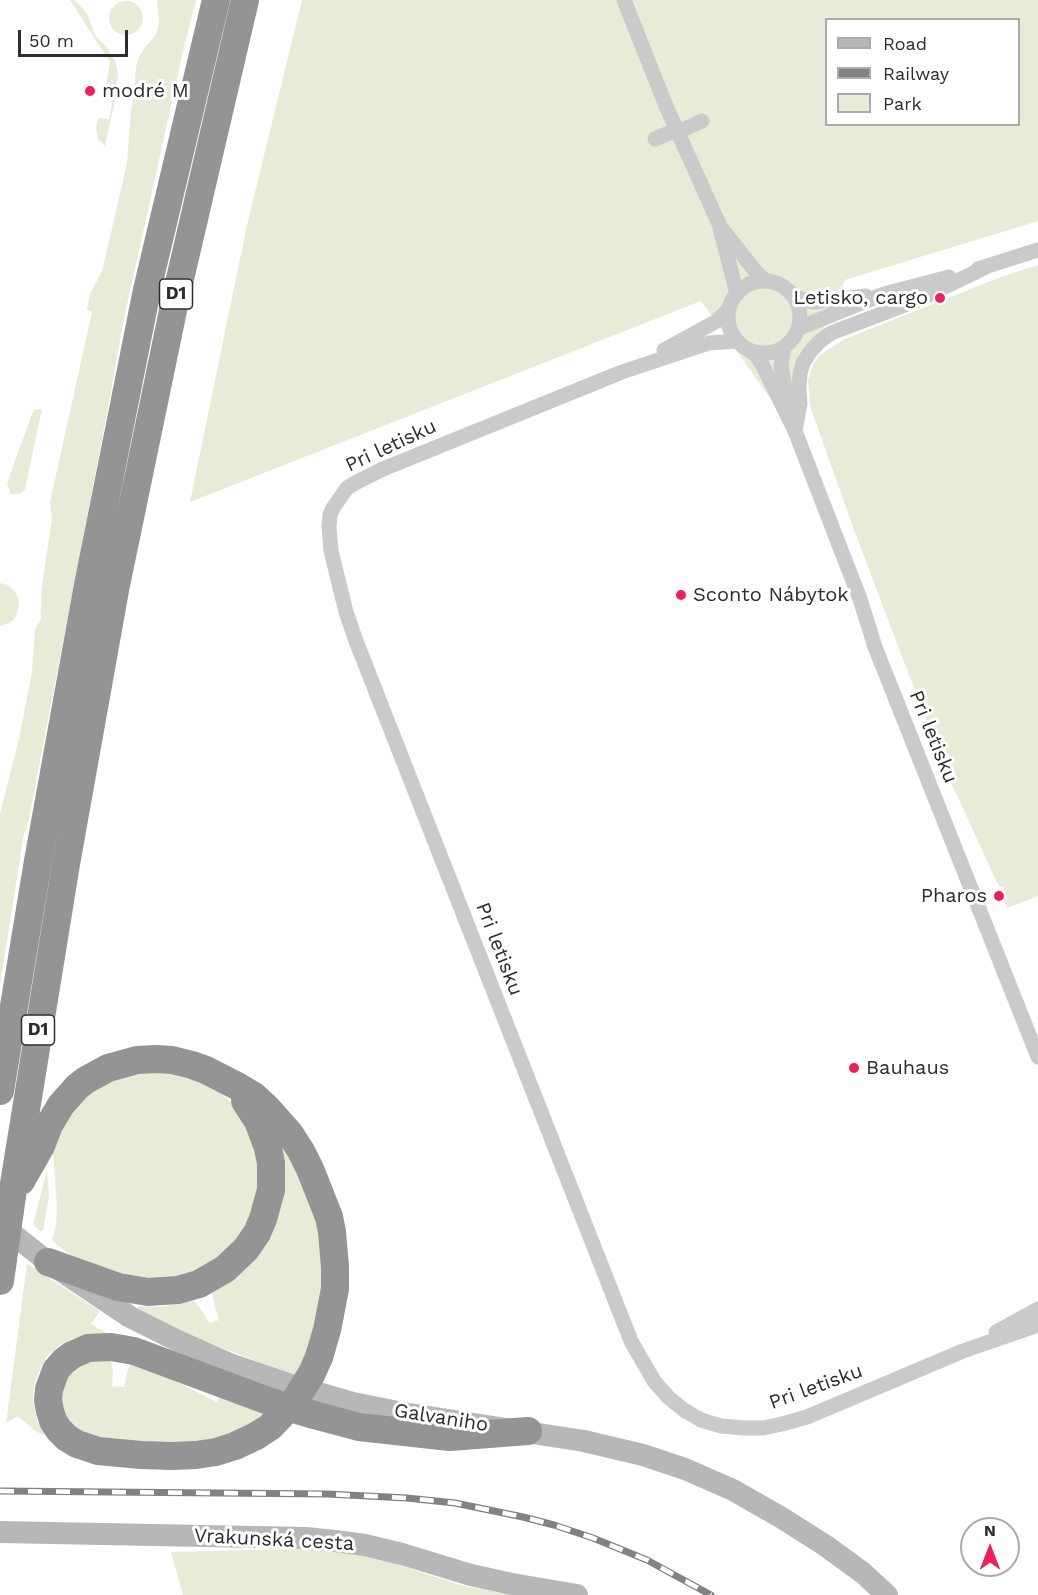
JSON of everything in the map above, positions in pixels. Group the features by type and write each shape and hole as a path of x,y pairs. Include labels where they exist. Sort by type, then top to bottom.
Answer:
{"highway":[{"name":"D1","path":"0,1091 38,861 88,585 145,301 216,0"},
{"name":"D1","path":"0,1281 66,864 115,590 171,318 245,0"},
{"path":"12,1196 41,1146 54,1115 77,1088 96,1074 120,1064 137,1060 172,1060 206,1070 254,1096 279,1120 302,1151 320,1192 330,1224 335,1288 327,1330 319,1357 308,1380 294,1402 270,1427 235,1446 196,1455 141,1455 98,1451 76,1444 67,1438 53,1421 48,1400 49,1389 56,1370 72,1355 88,1348 111,1347 134,1351 271,1402 314,1415 359,1426 450,1437 528,1431"},
{"path":"48,1262 118,1287 148,1293 164,1292 199,1284 212,1278 246,1249 257,1233 268,1204 272,1177 268,1148 258,1121 244,1100 206,1070"}],"main road":[{"name":"Galvaniho","path":"0,1224 48,1262 130,1317 232,1365 353,1403 584,1441 643,1455 685,1469 733,1490 782,1518 863,1573 887,1595"},
{"name":"Vrakunská cesta","path":"0,1532 306,1538 335,1541 402,1554 471,1575 577,1595"}],"street":[{"path":"624,0 677,131 718,224 737,294 750,284 766,281"},
{"path":"655,139 702,121"},
{"path":"718,224 756,272 766,281 780,285 790,292 801,315 799,328 784,348 764,354 750,351"},
{"path":"799,328 884,294 986,267 1038,250"},
{"path":"795,431 800,404 799,389 803,363 819,342 831,333 918,300 986,267"},
{"name":"Pri letisku","path":"622,372 717,321 729,309 737,294"},
{"path":"794,297 807,301 821,301 884,294"},
{"path":"729,309 728,323 737,341"},
{"name":"Pri letisku","path":"1038,1057 875,647 860,599 795,431 756,355 737,341 709,343 622,372 383,469 347,488 330,515 329,537 340,591 356,641 631,1341 654,1381 669,1398 701,1420 721,1426 763,1428 807,1417 963,1351 1038,1325"},
{"name":"Pri letisku","path":"784,348 781,365 795,431"},
{"name":"Pri letisku","path":"963,1351 1038,1309"}],"green space":[{"path":"70,0 74,0 87,13 95,35 109,50 116,64 118,73 116,96 105,146 98,139 96,128 98,118 109,119 115,89 106,87 110,62"},
{"path":"157,0 196,0 123,323 27,829 24,833 0,985 0,814 29,688 35,630 41,619 41,593 52,518 50,502 92,312 87,310 90,294 102,271 127,163 136,67 145,47 157,32 159,22"},
{"path":"302,0 1038,0 1038,221 845,280 808,366 792,429 701,301 190,502 247,225"},
{"path":"126,1 138,6 143,18 138,30 126,35 114,30 109,18 114,6"},
{"path":"1038,265 1038,896 1007,908 1003,886 999,887 944,767 854,530 810,406 808,380 813,364 820,355 845,339 1001,277"},
{"path":"42,409 25,489 21,493 11,494 7,483 32,414 34,410"},
{"path":"0,583 8,585 15,592 19,606 13,620 0,626"},
{"path":"144,1072 166,1072 190,1080 192,1075 212,1085 233,1104 249,1127 262,1179 249,1229 211,1269 152,1287 75,1258 52,1241 57,1207 53,1151 60,1131 85,1098 103,1085 121,1077"},
{"path":"284,1143 313,1199 326,1273 301,1377 202,1340 169,1326 137,1308 138,1306 159,1307 192,1301 210,1323 219,1320 212,1293 226,1284 280,1144"},
{"path":"47,1170 49,1197 43,1230 40,1231 33,1225"},
{"path":"27,1264 100,1311 91,1324 105,1332 105,1334 90,1334 74,1338 60,1345 47,1356 34,1385 33,1401 37,1420 46,1436 35,1431 18,1416 6,1423"},
{"path":"110,1357 113,1370 112,1386 124,1387 128,1369 135,1361 217,1402 221,1391 278,1410 266,1421 200,1446 85,1439 56,1406 70,1365"},
{"path":"333,1548 367,1554 460,1585 513,1595 183,1595 171,1552"}],"railway":[{"path":"0,1491 327,1494 455,1503 523,1517 593,1538 647,1560 711,1595"}],"place":[{"name":"modré M","path":"90,91"},
{"name":"Letisko, cargo","path":"940,298"},
{"name":"Sconto Nábytok","path":"681,595"},
{"name":"Pharos","path":"999,896"},
{"name":"Bauhaus","path":"854,1068"}]}
